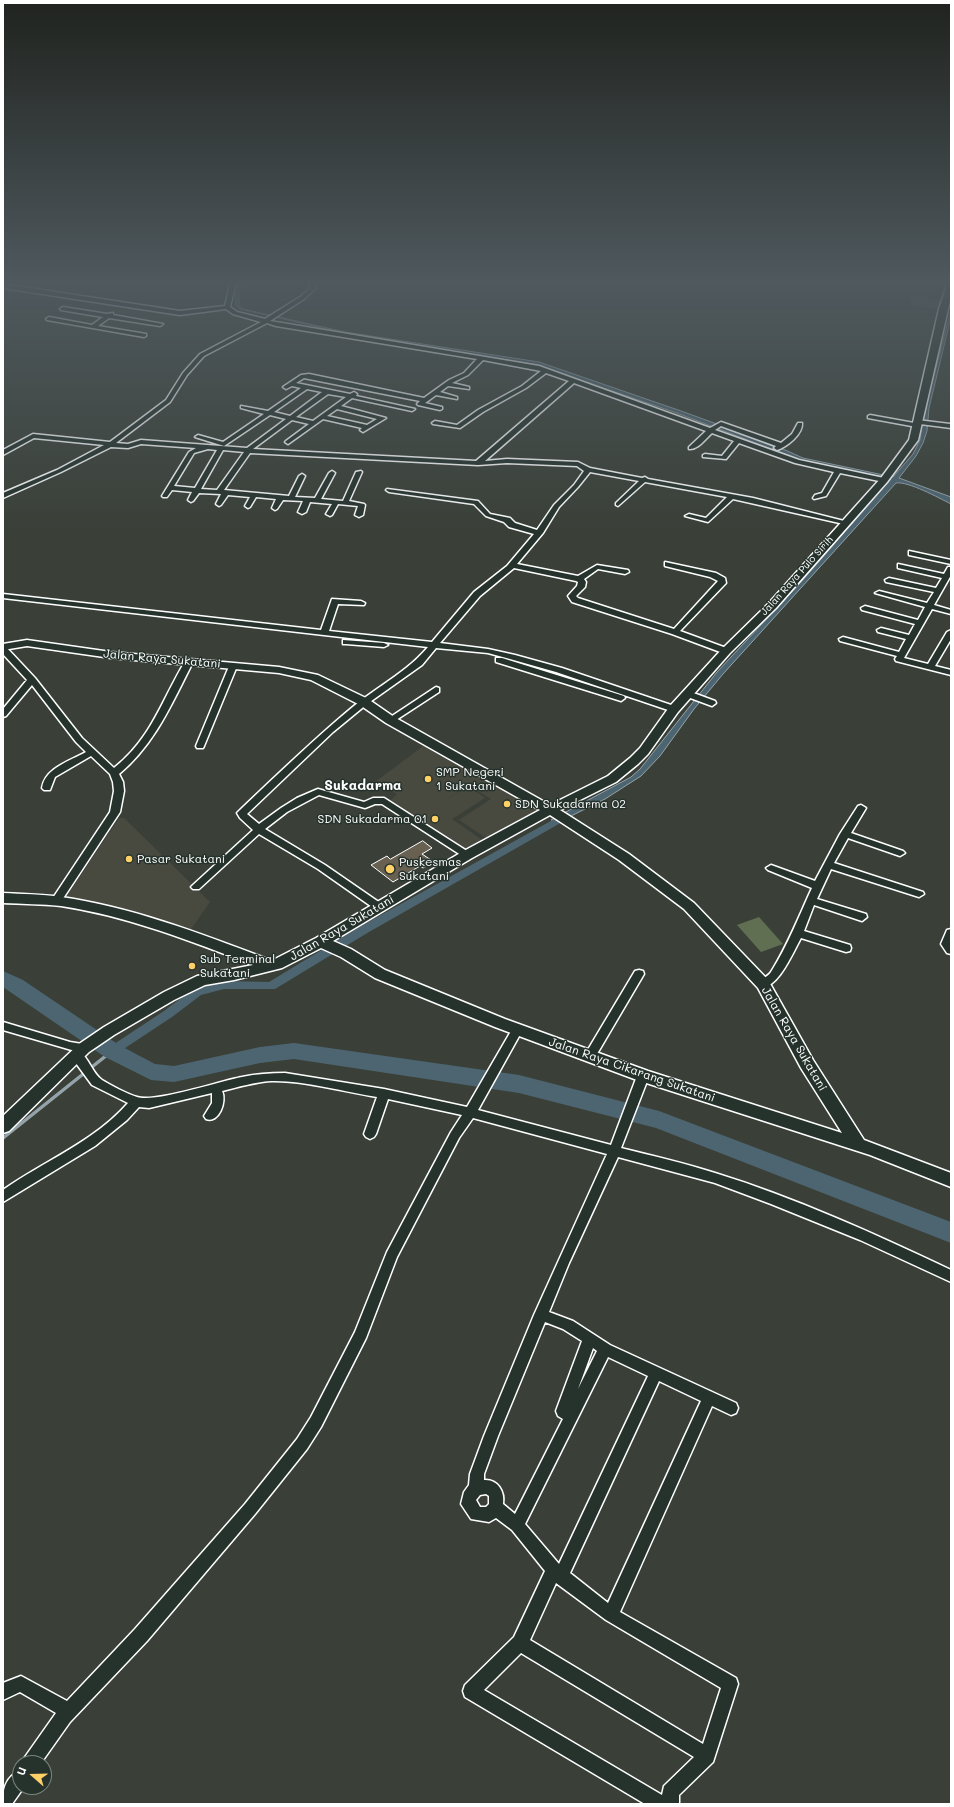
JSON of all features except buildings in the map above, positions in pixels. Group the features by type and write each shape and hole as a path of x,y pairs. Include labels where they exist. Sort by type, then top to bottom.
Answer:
{"street":[{"path":"3,496 110,445 168,401 185,374 194,364"},
{"path":"440,408 423,402 364,386 309,376 303,376 288,385 351,396 410,412 423,402 447,384 466,374 476,364"},
{"path":"512,364 545,370 711,429 806,465 886,478"},
{"name":"Jalan Raya Pulo Sirih","path":"560,815 573,800 624,770 644,751 672,712 691,695 726,651 772,606 844,522 886,478 913,440 931,364"},
{"path":"435,423 458,427 482,410 537,378 545,370"},
{"path":"478,463 574,380"},
{"path":"447,384 467,388"},
{"path":"288,442 364,386"},
{"path":"224,444 306,387"},
{"path":"219,504 222,492 248,450 290,418 328,392"},
{"path":"435,393 455,398"},
{"path":"243,407 313,423"},
{"path":"322,417 366,428 383,418 335,407"},
{"path":"870,417 950,426"},
{"path":"771,451 781,446 796,432 800,424"},
{"path":"691,448 698,444 711,429 720,425 736,428 781,446"},
{"path":"3,453 33,436 128,446 141,442 248,450 478,463 507,461 578,464 588,470 732,496 844,522"},
{"path":"198,437 248,450"},
{"path":"705,456 724,458 738,440"},
{"path":"165,496 194,450 248,450"},
{"path":"191,500 220,451"},
{"path":"379,907 332,873 323,870 309,858 258,829 242,816 242,813 330,730 364,702 407,673 434,645 477,594 512,565 538,533 556,506 576,486 588,470"},
{"path":"816,498 817,496 824,495 838,470"},
{"path":"345,503 359,472"},
{"path":"317,500 332,473"},
{"path":"291,498 302,476"},
{"path":"618,504 645,480"},
{"path":"170,488 308,499 362,505 359,515"},
{"path":"389,490 476,502 488,515 507,520 512,525 538,533"},
{"path":"248,506 254,495"},
{"path":"690,516 708,520 732,496"},
{"path":"275,508 281,497"},
{"path":"302,512 308,499"},
{"path":"330,514 336,502"},
{"path":"912,553 951,562"},
{"path":"668,564 714,575 722,580 722,583 675,632"},
{"path":"512,565 579,579 597,567 625,572"},
{"path":"901,566 946,577"},
{"path":"951,569 899,659 951,673"},
{"path":"579,579 582,582 581,587 572,596 575,600 675,632 726,651"},
{"path":"889,580 938,591"},
{"path":"879,593 951,612"},
{"path":"3,596 270,630 324,633 488,651 672,712"},
{"path":"324,633 335,601 361,603"},
{"path":"865,608 920,623"},
{"path":"101,613 434,645"},
{"path":"881,630 911,638"},
{"path":"931,668 951,632"},
{"path":"843,639 901,655"},
{"name":"Jalan Raya Sukatani","path":"3,648 27,644 111,655 306,674 364,702 390,720 560,815 624,857 689,906 763,984 807,1064 858,1145"},
{"path":"3,648 32,680 80,740 114,773 118,782 119,791 115,812 56,901"},
{"path":"114,773 134,756 153,728 189,662"},
{"path":"200,746 233,666"},
{"path":"3,714 32,680"},
{"path":"390,720 436,690"},
{"path":"691,695 712,703"},
{"path":"47,788 48,781 52,775 92,752"},
{"path":"196,887 258,829 280,812 318,792 365,805 374,801 384,801 467,855"},
{"path":"763,984 774,976 798,934 804,915 828,865 845,834 862,808"},
{"name":"Jalan Raya Sukatani","path":"3,898 56,901 78,904 146,923 264,963 277,964 331,946 379,907 467,855 560,815"},
{"path":"845,834 900,853"},
{"path":"828,865 919,894"},
{"path":"771,868 818,886"},
{"path":"811,901 862,916"},
{"path":"951,932 946,944 951,950"},
{"path":"798,934 846,948"},
{"name":"Jalan Raya Cikarang Sukatani","path":"331,946 380,974 590,1056 641,1081 858,1145 951,1180"},
{"path":"3,1126 109,1031 169,996 202,980 234,975 277,964"},
{"path":"590,1056 639,974"},
{"path":"3,1026 84,1053 96,1082 136,1102 149,1103 262,1078 285,1077 384,1094 469,1112 715,1178 754,1192 885,1245 951,1276"},
{"path":"37,1755 69,1712 141,1635 250,1509 302,1444 316,1422 361,1334 391,1256 455,1135 481,1096 518,1029"},
{"path":"476,1488 485,1487 492,1490 497,1497 495,1507 489,1515 485,1516 476,1514 472,1511 468,1500 476,1488 477,1474 488,1442 541,1315 614,1152 641,1081"},
{"path":"210,1116 220,1101 220,1096 216,1089"},
{"path":"370,1134 384,1094"},
{"path":"3,1197 49,1166 99,1137 122,1119 136,1102"},
{"path":"541,1315 568,1325 605,1349 730,1408"},
{"path":"571,1416 563,1411 589,1340"},
{"path":"517,1525 605,1349"},
{"path":"656,1373 557,1573 520,1643 471,1692 661,1804"},
{"path":"611,1615 709,1398"},
{"path":"495,1507 517,1525 557,1573 611,1615 730,1684 707,1756 670,1792 671,1804"},
{"path":"520,1643 707,1756"},
{"path":"3,1692 12,1686 21,1684 69,1712"},
{"path":"3,1803 12,1790"}],"shaded area":[{"path":"426,744 540,809 488,839 459,820 491,799 468,785 444,801 468,786 485,798 452,819 485,842 466,852 389,802 397,794 375,782"},
{"name":"Pasar Sukatani","path":"119,818 124,818 210,902 189,932 65,899"}],"green space":[{"path":"759,917 783,944 761,952 737,925"}],"water":[{"path":"533,364 546,364 684,412 774,445 803,458 893,477 913,454 920,440 923,417 937,364 940,364 929,408 927,431 923,443 916,456 899,478 951,497 951,504 916,487 896,483 723,674 694,709 660,756 641,776 605,799 557,823 551,820 631,777 640,769 717,672 801,582 891,479 800,460 674,412"}],"waterway":[{"path":"112,1051 168,1014 197,992 224,985 271,986 365,929 567,815"},
{"path":"3,978 16,985 112,1051 151,1072 174,1074 260,1055 294,1051 519,1084 659,1120 951,1233"},
{"path":"3,1138 112,1051"}],"place":[{"name":"SMP Negeri 1 Sukatani","path":"428,779"},
{"name":"SDN Sukadarma 02","path":"507,804"},
{"name":"SDN Sukadarma 01","path":"435,819"},
{"name":"Pasar Sukatani","path":"129,859"},
{"name":"Puskesmas Sukatani","path":"390,869"},
{"name":"Sub Terminal Sukatani","path":"192,966"}],"district":[{"name":"Sukadarma","path":"363,786"}]}
